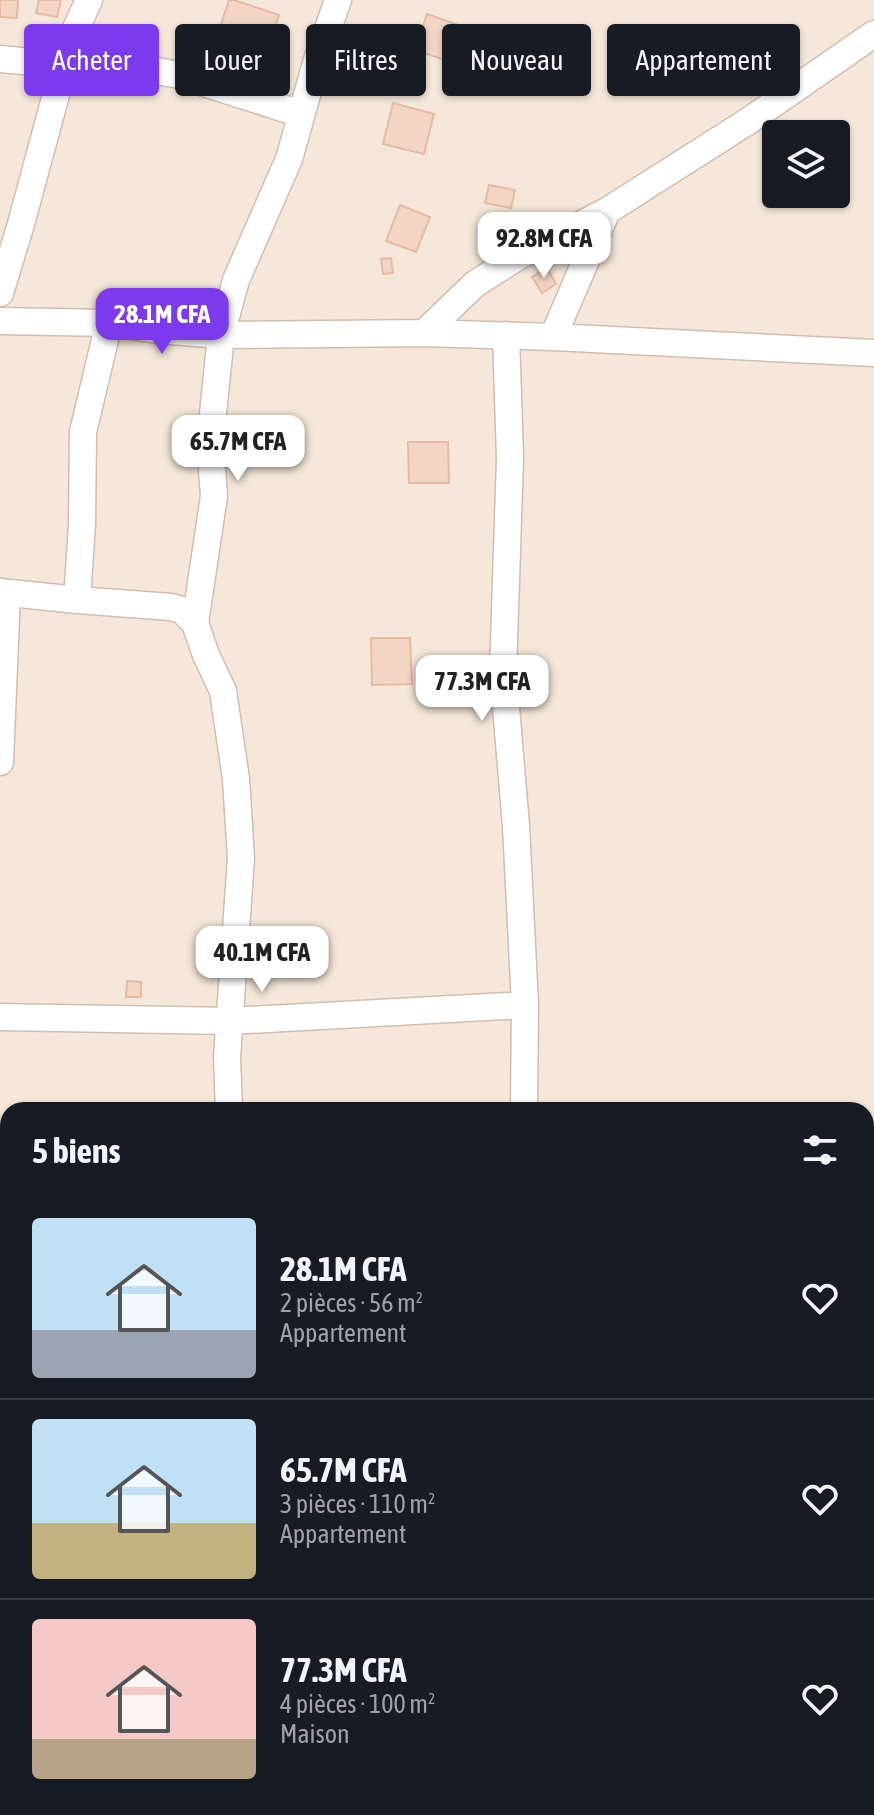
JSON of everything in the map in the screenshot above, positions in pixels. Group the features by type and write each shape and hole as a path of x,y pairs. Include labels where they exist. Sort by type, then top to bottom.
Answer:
{"street":[{"path":"78,24 89,0"},
{"path":"195,623 214,496 210,443 221,335 236,280 289,159 338,0"},
{"path":"424,333 475,284 519,256 607,211 750,120 874,34"},
{"path":"0,59 24,61"},
{"path":"159,72 179,75 301,114"},
{"path":"0,293 56,96"},
{"path":"553,337 607,211"},
{"path":"0,321 109,323 221,335 506,335 874,353"},
{"path":"77,600 83,432 109,323"},
{"path":"506,335 510,458 503,672 516,826 525,1005 524,1102"},
{"path":"0,762 4,592 171,607 182,610 195,623 223,691 236,779 241,858 227,1057 229,1102"},
{"path":"0,1017 229,1021 525,1005"}],"shaded area":[{"path":"0,0 874,0 874,1102 0,1102"}],"building":[{"path":"0,0 18,0 17,18 0,17"},
{"path":"39,0 61,0 57,17 36,13"},
{"path":"229,0 279,15 276,24 221,24"},
{"path":"427,14 456,24 442,24 442,59 426,54 424,24"},
{"path":"393,103 434,114 424,154 383,144"},
{"path":"489,185 515,190 511,208 485,203"},
{"path":"400,205 430,217 416,252 386,241"},
{"path":"391,258 393,273 383,274 381,259"},
{"path":"547,268 556,284 542,293 532,277"},
{"path":"408,442 448,442 449,483 409,483"},
{"path":"371,638 410,638 412,684 372,685"},
{"path":"127,981 141,982 141,997 126,997"}]}
